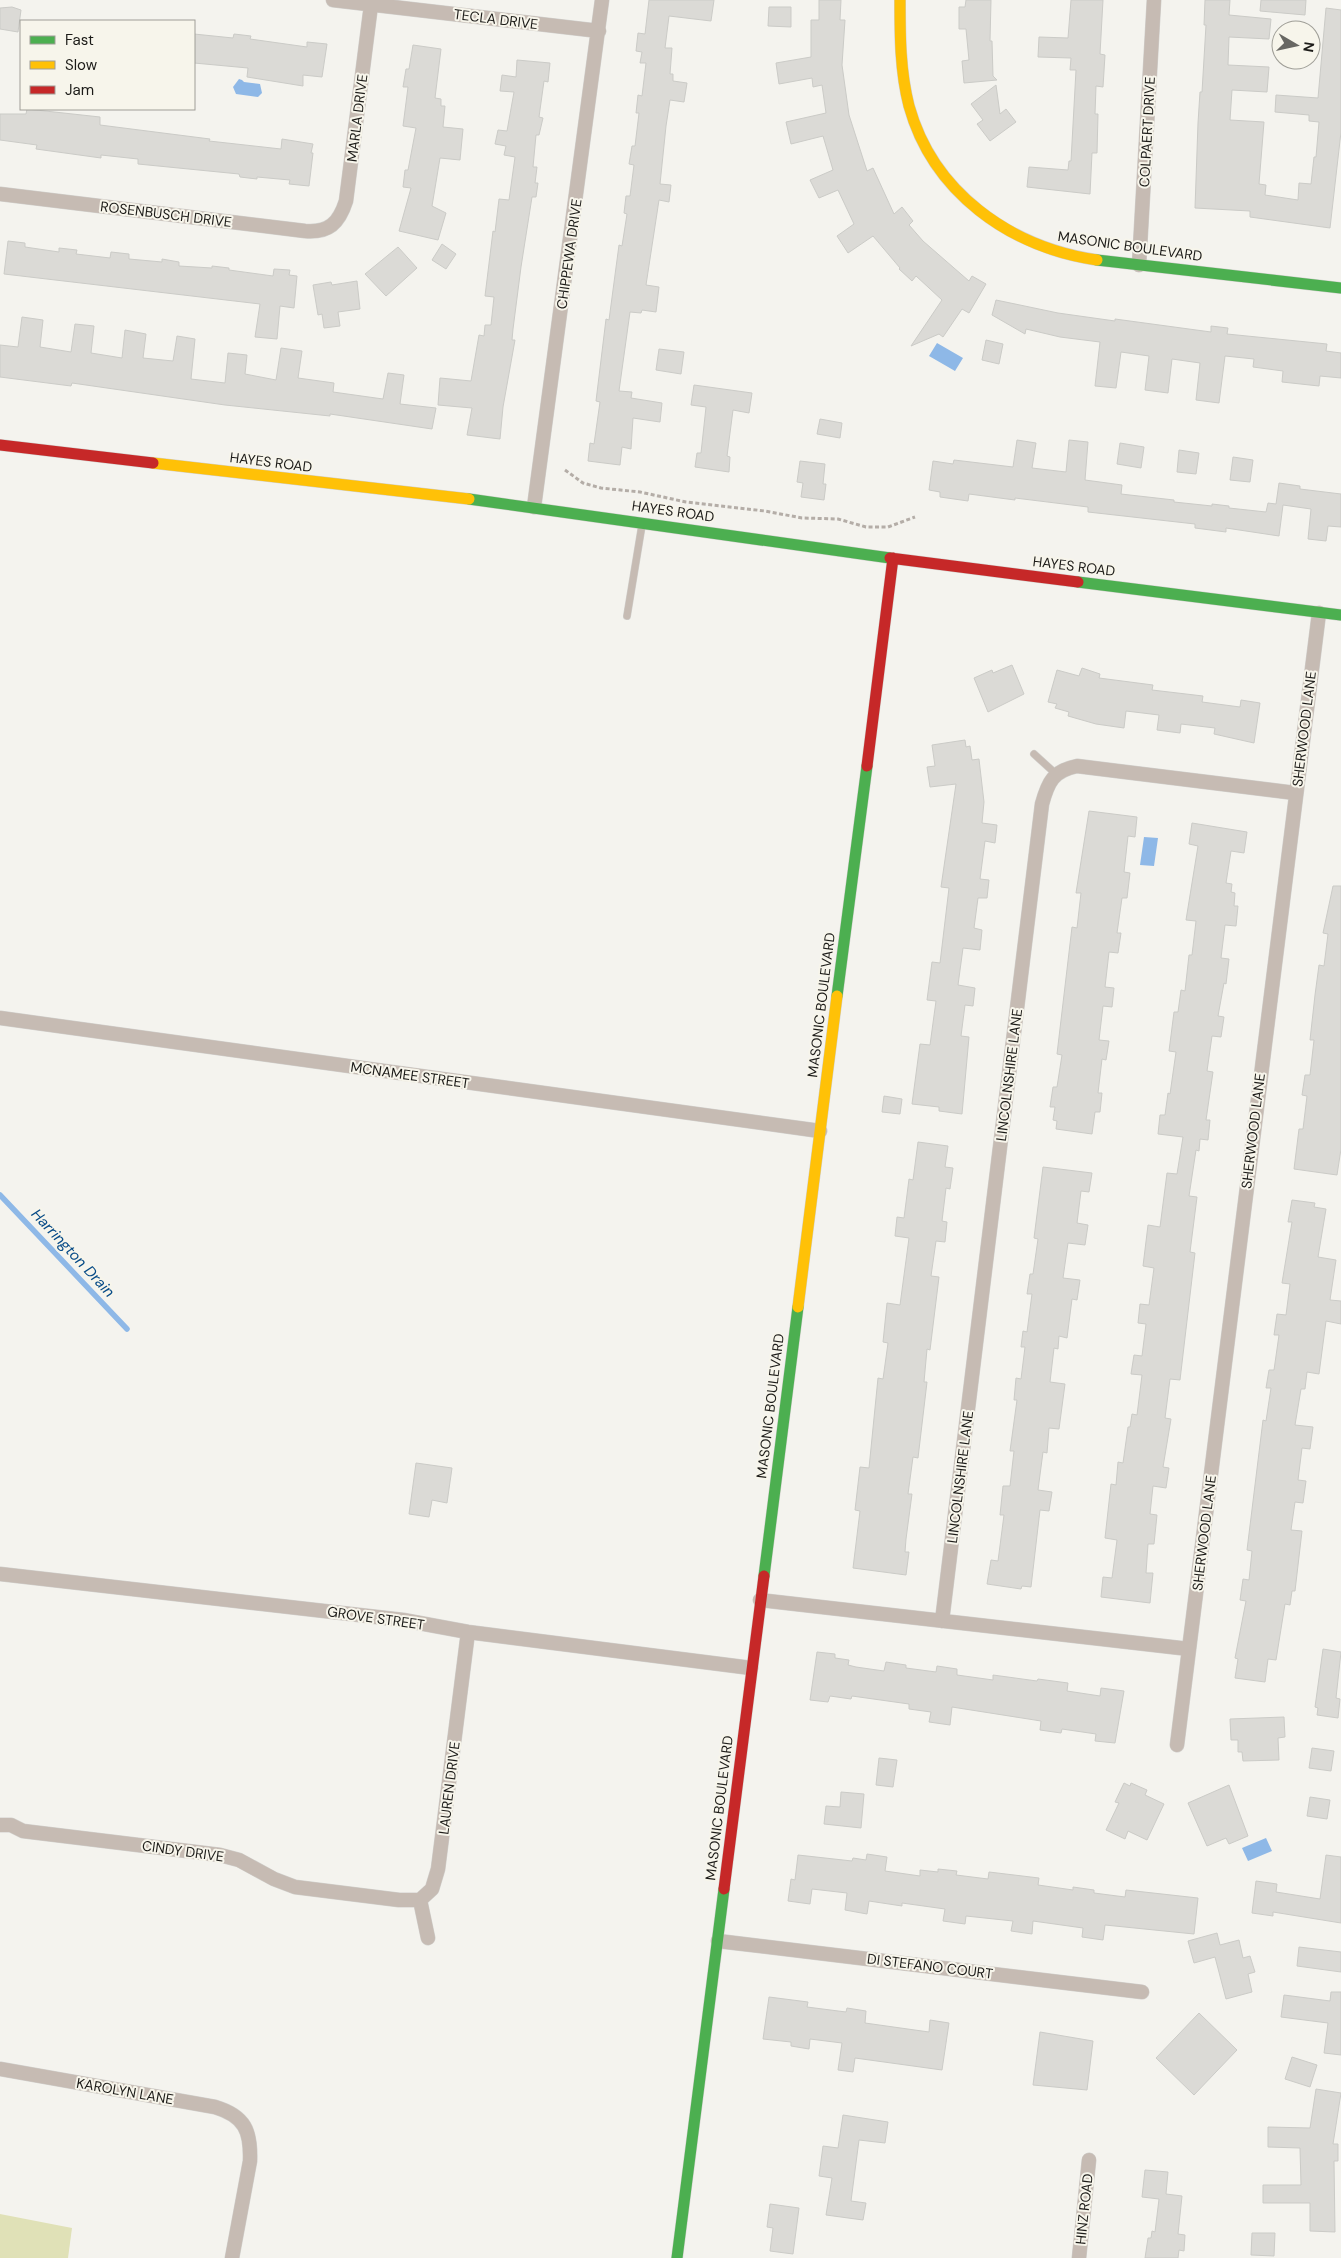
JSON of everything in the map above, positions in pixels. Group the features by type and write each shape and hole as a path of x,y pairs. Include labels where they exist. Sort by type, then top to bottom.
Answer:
{"street":[{"name":"TECLA DRIVE","path":"333,0 599,31"},
{"name":"CHIPPEWA DRIVE","path":"534,507 602,0"},
{"name":"MASONIC BOULEVARD","path":"900,0 903,75 909,107 930,154 958,194 994,224 1045,248 1068,254 1139,265 1341,288"},
{"name":"COLPAERT DRIVE","path":"1139,265 1154,0"},
{"name":"MARLA DRIVE","path":"331,226 341,217 346,201 371,5"},
{"name":"ROSENBUSCH DRIVE","path":"0,194 314,232 331,226"},
{"name":"HAYES ROAD","path":"0,445 534,507 892,558 1341,615"},
{"name":"MASONIC BOULEVARD","path":"677,2258 892,558"},
{"name":"SHERWOOD LANE","path":"1177,1745 1319,613"},
{"path":"1056,774 1077,766 1296,793"},
{"name":"LINCOLNSHIRE LANE","path":"942,1621 1042,804 1046,788 1056,774"},
{"name":"MCNAMEE STREET","path":"0,1018 820,1132"},
{"name":"GROVE STREET","path":"0,1574 403,1620 468,1632 751,1668"},
{"path":"760,1600 1189,1649"},
{"name":"LAUREN DRIVE","path":"420,1900 432,1888 438,1869 468,1632"},
{"name":"CINDY DRIVE","path":"0,1825 11,1825 23,1831 208,1853 239,1860 274,1879 295,1887 399,1900 420,1900"},
{"path":"420,1900 428,1938"},
{"name":"DI STEFANO COURT","path":"718,1941 1142,1992"},
{"name":"KAROLYN LANE","path":"0,2069 229,2111 245,2125 250,2147 250,2161 232,2258"},
{"name":"HINZ ROAD","path":"1079,2258 1089,2160"}],"lane":[{"path":"627,616 642,522"},
{"path":"1034,754 1056,774"}],"path":[{"path":"565,470 583,483 601,488 640,492 686,502 765,511 802,518 838,519 866,527 888,527 915,517"}],"green space":[{"path":"0,2214 72,2228 68,2258 0,2258"}],"water":[{"path":"239,79 244,82 260,84 262,93 258,97 236,94 233,87"},
{"path":"937,343 963,358 955,371 929,356"},
{"path":"1144,837 1158,838 1154,866 1140,865"},
{"path":"1266,1838 1272,1851 1248,1861 1242,1848"}],"building":[{"path":"649,0 714,0 711,21 669,16 665,48 672,48 670,74 673,74 673,81 687,83 684,102 670,100 666,126 660,184 671,185 669,202 659,200 646,285 659,287 656,312 642,310 641,313 630,312 619,391 632,392 631,398 662,403 660,422 633,418 631,449 622,447 620,465 588,461 590,443 594,444 600,402 596,401 606,319 609,320 619,245 622,246 627,214 624,213 626,196 630,196 634,165 629,164 632,146 635,146 639,113 636,113 638,95 642,96 646,63 640,63 642,52 636,51 638,33 645,34"},
{"path":"819,0 841,0 840,20 845,20 842,65 849,115 867,171 873,168 894,214 902,207 913,221 909,225 923,241 969,281 972,276 986,284 969,313 962,309 943,337 939,334 911,346 942,300 916,276 912,281 899,269 873,236 848,253 837,236 854,224 838,190 819,198 810,180 833,170 823,136 791,144 786,122 826,113 822,85 813,87 812,78 779,84 776,63 811,57 811,20 819,20"},
{"path":"966,0 991,0 990,41 992,41 993,76 997,80 964,83 962,61 969,60 966,29 959,29 959,7 965,7"},
{"path":"1071,0 1103,0 1100,54 1105,55 1103,87 1096,86 1095,114 1098,114 1097,153 1092,153 1090,194 1027,187 1029,167 1068,170 1069,161 1071,161 1076,70 1070,70 1071,58 1038,57 1039,37 1068,38"},
{"path":"1205,0 1230,0 1229,15 1271,19 1269,39 1229,37 1228,65 1269,67 1267,92 1232,90 1230,120 1264,122 1259,184 1266,185 1265,195 1298,200 1299,183 1311,184 1314,157 1316,157 1319,122 1309,121 1309,115 1275,112 1276,95 1318,98 1326,8 1341,10 1341,132 1330,228 1250,217 1250,211 1195,208 1198,123 1206,25 1204,25"},
{"path":"1261,0 1306,0 1305,15 1260,11"},
{"path":"12,7 21,10 18,32 0,29 0,8"},
{"path":"769,7 791,7 791,27 768,26"},
{"path":"195,34 233,38 234,34 251,36 250,39 307,47 307,42 327,44 322,77 303,75 303,86 247,77 248,68 195,63"},
{"path":"413,45 441,49 435,98 441,99 441,106 445,106 443,127 463,129 460,160 440,158 432,206 446,213 438,240 399,231 411,188 403,187 405,170 408,170 416,128 403,126 408,87 403,87 406,69 409,69"},
{"path":"517,60 550,63 548,82 544,81 539,117 543,118 539,135 536,135 533,167 537,167 535,183 538,183 536,197 532,197 521,267 512,340 515,340 503,407 500,439 467,435 472,408 438,405 440,378 471,381 479,335 484,336 485,325 491,325 494,297 485,296 493,231 495,232 499,199 509,200 515,157 504,155 506,146 495,144 498,130 507,131 514,92 500,91 502,75 516,77"},
{"path":"996,85 1000,114 1006,109 1016,122 990,141 977,124 983,120 971,104"},
{"path":"27,110 36,110 100,117 100,125 210,139 209,141 281,149 282,139 313,144 309,186 289,184 290,180 257,177 257,179 240,177 239,174 138,164 138,159 101,155 101,158 36,149 37,145 0,140 0,114 26,114"},
{"path":"8,241 25,243 25,247 59,252 59,248 77,250 76,254 110,258 111,252 129,254 129,259 162,262 162,259 179,262 179,266 212,268 212,266 273,276 274,269 290,270 289,275 297,276 294,308 280,306 277,339 255,337 260,304 4,274"},
{"path":"442,244 456,254 446,269 432,260"},
{"path":"398,247 417,268 386,296 365,274"},
{"path":"357,281 360,309 338,312 340,326 324,328 322,314 318,315 313,285 331,282 332,285"},
{"path":"996,300 1058,313 1115,321 1115,319 1211,332 1211,326 1228,328 1227,334 1327,344 1326,351 1341,353 1341,378 1320,376 1319,386 1282,382 1283,371 1253,367 1254,359 1225,356 1219,403 1196,400 1200,363 1172,359 1168,393 1145,390 1149,356 1121,352 1116,388 1095,386 1100,342 1060,337 1026,329 1025,334 992,315"},
{"path":"22,317 43,320 40,347 71,352 75,324 94,326 91,353 122,358 125,330 146,334 143,358 173,361 177,336 195,339 191,379 225,383 228,353 247,355 245,374 276,380 281,348 302,351 298,378 334,383 333,392 383,399 388,373 404,375 400,404 436,408 432,429 330,414 330,416 225,405 72,383 71,386 0,377 0,345 18,347"},
{"path":"986,340 1003,344 999,364 982,360"},
{"path":"659,349 684,352 681,374 656,370"},
{"path":"694,385 752,393 749,413 733,410 727,456 730,457 729,472 695,467 697,453 701,453 706,407 691,405"},
{"path":"820,419 842,423 840,438 817,434"},
{"path":"1017,440 1036,443 1032,468 1066,472 1069,440 1088,442 1085,480 1122,485 1121,494 1266,512 1268,503 1276,504 1279,483 1300,486 1300,489 1341,494 1341,527 1328,526 1326,541 1308,539 1311,509 1283,505 1279,536 1226,528 1226,532 1195,528 1195,524 1088,512 1088,507 1015,498 1015,500 969,494 968,501 940,497 940,492 929,490 933,461 953,464 954,460 1013,467"},
{"path":"1120,443 1144,447 1141,468 1117,464"},
{"path":"1179,450 1199,453 1196,474 1177,472"},
{"path":"1233,457 1253,460 1250,482 1230,480"},
{"path":"800,461 825,464 823,484 826,484 824,500 801,497 803,483 797,482"},
{"path":"1012,665 1024,694 988,712 974,678 992,670 993,673"},
{"path":"1082,668 1100,674 1099,678 1153,685 1152,690 1203,696 1202,702 1240,707 1241,700 1260,703 1254,743 1214,734 1215,728 1181,724 1180,733 1157,730 1159,715 1126,711 1124,728 1096,724 1068,716 1069,712 1055,708 1057,704 1048,702 1057,670 1079,676"},
{"path":"965,740 966,747 970,746 972,760 979,759 984,802 982,823 997,825 995,843 985,841 980,879 989,880 987,898 978,898 974,928 982,930 980,950 963,948 958,985 975,988 973,1006 965,1005 961,1036 969,1037 962,1114 939,1111 939,1107 912,1104 920,1044 930,1045 936,1001 927,1000 932,962 940,963 949,888 941,887 956,784 930,787 927,767 935,766 932,745"},
{"path":"1089,811 1137,817 1135,837 1128,836 1124,872 1130,873 1127,898 1122,898 1117,933 1121,933 1118,953 1109,952 1105,987 1114,988 1112,1007 1103,1006 1099,1040 1109,1041 1106,1060 1102,1059 1098,1093 1102,1093 1100,1112 1095,1112 1092,1134 1056,1129 1057,1121 1053,1120 1055,1107 1050,1107 1053,1087 1057,1087 1062,1055 1057,1054 1072,927 1077,928 1081,893 1076,893"},
{"path":"1192,823 1247,832 1244,853 1231,851 1226,883 1232,884 1231,892 1235,893 1234,906 1238,906 1236,926 1225,925 1221,958 1229,959 1226,984 1224,983 1218,1016 1224,1017 1221,1037 1212,1036 1207,1071 1213,1072 1206,1120 1210,1120 1208,1140 1200,1139 1199,1151 1196,1150 1189,1196 1197,1197 1190,1252 1195,1253 1180,1380 1170,1379 1165,1418 1171,1419 1163,1467 1169,1468 1166,1488 1153,1486 1150,1514 1157,1515 1154,1544 1148,1544 1146,1573 1153,1573 1150,1603 1101,1597 1103,1577 1112,1578 1117,1540 1105,1538 1111,1484 1116,1485 1118,1462 1123,1463 1128,1427 1130,1427 1132,1414 1137,1415 1142,1375 1131,1374 1134,1355 1142,1356 1146,1324 1138,1323 1140,1304 1149,1305 1154,1268 1143,1266 1148,1225 1160,1227 1167,1173 1177,1174 1183,1137 1158,1134 1160,1115 1165,1115 1168,1093 1170,1094 1176,1052 1169,1051 1174,1012 1178,1012 1181,990 1185,991 1189,955 1192,955 1196,921 1186,920 1198,846 1189,844"},
{"path":"1333,886 1341,886 1341,1149 1337,1175 1294,1169 1299,1129 1303,1129 1307,1096 1302,1095 1305,1075 1310,1075 1314,1040 1310,1040 1319,965 1324,966 1328,934 1323,933"},
{"path":"884,1096 902,1099 900,1114 882,1112"},
{"path":"918,1142 948,1146 945,1167 953,1168 950,1189 946,1188 942,1221 947,1222 945,1242 936,1241 931,1276 939,1277 930,1350 927,1349 924,1382 927,1382 918,1458 913,1457 908,1494 912,1494 905,1552 909,1552 906,1575 853,1568 860,1511 855,1510 860,1467 869,1468 878,1378 883,1379 888,1343 883,1342 887,1303 900,1305 909,1238 895,1236 897,1217 904,1218 909,1179 913,1180"},
{"path":"1043,1167 1092,1173 1089,1192 1081,1191 1077,1223 1088,1225 1085,1245 1068,1243 1063,1278 1080,1280 1077,1300 1072,1299 1067,1338 1059,1336 1058,1349 1054,1348 1050,1382 1065,1384 1059,1429 1049,1428 1047,1453 1043,1452 1038,1490 1052,1492 1049,1511 1040,1510 1031,1587 1022,1586 1021,1589 987,1584 991,1560 998,1561 1004,1515 1000,1515 1003,1486 1010,1486 1014,1451 1010,1451 1017,1400 1014,1400 1016,1378 1021,1379 1025,1347 1021,1347 1023,1331 1027,1332 1032,1294 1027,1294 1030,1274 1033,1274 1038,1239 1034,1238"},
{"path":"1292,1200 1315,1203 1314,1207 1326,1209 1318,1257 1336,1260 1330,1300 1341,1301 1341,1324 1326,1321 1319,1374 1307,1372 1305,1389 1301,1389 1295,1425 1313,1427 1310,1449 1302,1448 1298,1480 1306,1481 1303,1503 1295,1502 1291,1530 1302,1531 1295,1591 1292,1591 1290,1605 1285,1604 1276,1660 1268,1659 1265,1682 1235,1678 1238,1659 1235,1658 1246,1601 1240,1600 1243,1579 1249,1580 1252,1551 1247,1550 1263,1420 1266,1421 1271,1388 1266,1388 1269,1370 1274,1370 1279,1335 1274,1335 1277,1314 1286,1315 1290,1284 1282,1283 1292,1222 1288,1222"},
{"path":"416,1463 452,1468 447,1503 432,1500 429,1517 409,1514"},
{"path":"1323,1649 1341,1652 1336,1698 1340,1699 1338,1718 1317,1715 1318,1708 1315,1707"},
{"path":"817,1652 835,1654 835,1658 849,1660 848,1665 884,1671 886,1662 906,1665 906,1668 936,1672 937,1666 957,1669 957,1675 993,1680 993,1675 1068,1683 1067,1691 1100,1696 1101,1688 1124,1691 1115,1743 1095,1741 1096,1734 1062,1729 1061,1733 1040,1730 1041,1721 952,1707 950,1725 929,1722 931,1712 909,1709 909,1704 852,1696 851,1699 830,1696 828,1702 810,1700"},
{"path":"1284,1717 1285,1737 1278,1738 1279,1760 1243,1761 1242,1752 1238,1752 1238,1740 1231,1740 1230,1719"},
{"path":"1312,1748 1334,1751 1331,1771 1309,1768"},
{"path":"879,1758 897,1760 893,1787 876,1785"},
{"path":"1124,1783 1130,1786 1131,1783 1147,1790 1145,1795 1164,1804 1147,1840 1128,1831 1125,1839 1106,1830 1119,1803 1115,1802"},
{"path":"1229,1785 1248,1836 1229,1844 1226,1838 1207,1846 1188,1803"},
{"path":"841,1792 864,1794 861,1828 824,1824 826,1806 840,1807"},
{"path":"1310,1797 1330,1800 1327,1819 1307,1816"},
{"path":"867,1854 887,1857 885,1871 920,1876 920,1870 938,1872 938,1869 957,1871 956,1875 988,1879 989,1872 1039,1878 1038,1885 1073,1890 1073,1887 1094,1890 1094,1893 1125,1897 1126,1890 1198,1898 1194,1934 1105,1925 1103,1940 1082,1937 1083,1928 1033,1921 1032,1934 1011,1931 1013,1921 966,1916 965,1924 943,1921 945,1909 902,1903 902,1906 869,1901 867,1914 845,1910 847,1893 812,1889 810,1904 788,1901 791,1879 795,1880 798,1855 852,1861 853,1858 866,1860"},
{"path":"1326,1855 1341,1857 1341,1923 1273,1912 1273,1916 1252,1913 1256,1881 1277,1884 1276,1892 1320,1899"},
{"path":"1217,1933 1220,1945 1239,1940 1243,1958 1250,1956 1255,1972 1248,1974 1252,1992 1226,1999 1215,1957 1194,1963 1188,1941"},
{"path":"1299,1947 1341,1952 1341,1972 1297,1966"},
{"path":"1331,1992 1341,1992 1341,2055 1324,2053 1328,2023 1281,2017 1284,1995 1330,2001"},
{"path":"769,1997 808,2002 807,2007 846,2012 847,2008 866,2011 865,2023 929,2032 930,2020 949,2023 942,2070 855,2058 853,2072 838,2070 842,2043 810,2039 809,2049 791,2046 791,2042 763,2039"},
{"path":"1199,2013 1237,2050 1194,2095 1156,2058"},
{"path":"1040,2032 1093,2041 1087,2090 1033,2085"},
{"path":"1292,2057 1317,2065 1310,2087 1285,2079"},
{"path":"1316,2089 1341,2093 1333,2144 1338,2144 1338,2161 1334,2161 1335,2232 1310,2231 1310,2203 1263,2203 1263,2185 1301,2185 1300,2148 1268,2147 1268,2127 1310,2128"},
{"path":"843,2115 888,2122 885,2143 859,2140 851,2201 866,2203 863,2220 826,2215 832,2178 819,2176 823,2146 838,2148"},
{"path":"1145,2170 1168,2172 1166,2194 1182,2196 1178,2234 1185,2235 1184,2251 1179,2250 1178,2258 1145,2258 1148,2238 1151,2238 1152,2231 1155,2232 1159,2199 1142,2197"},
{"path":"770,2204 799,2208 793,2254 770,2251 773,2228 767,2227"},
{"path":"1252,2233 1275,2233 1274,2256 1251,2255"}],"waterway":[{"name":"Harrington Drain","path":"0,1195 127,1329"}],"traffic: fast":[{"path":"1097,260 1341,288"},
{"path":"469,499 890,558"},
{"path":"1078,582 1341,615"},
{"path":"837,996 867,766"},
{"path":"764,1576 798,1307"},
{"path":"677,2258 724,1889"}],"traffic: slow":[{"path":"900,0 901,53 906,93 920,137 936,165 956,189 979,210 1005,228 1034,243 1065,253 1097,260"},
{"path":"153,463 469,499"},
{"path":"798,1307 837,996"}],"traffic: jam":[{"path":"0,445 153,463"},
{"path":"890,558 1078,582"},
{"path":"867,766 893,558"},
{"path":"724,1889 764,1576"}]}
